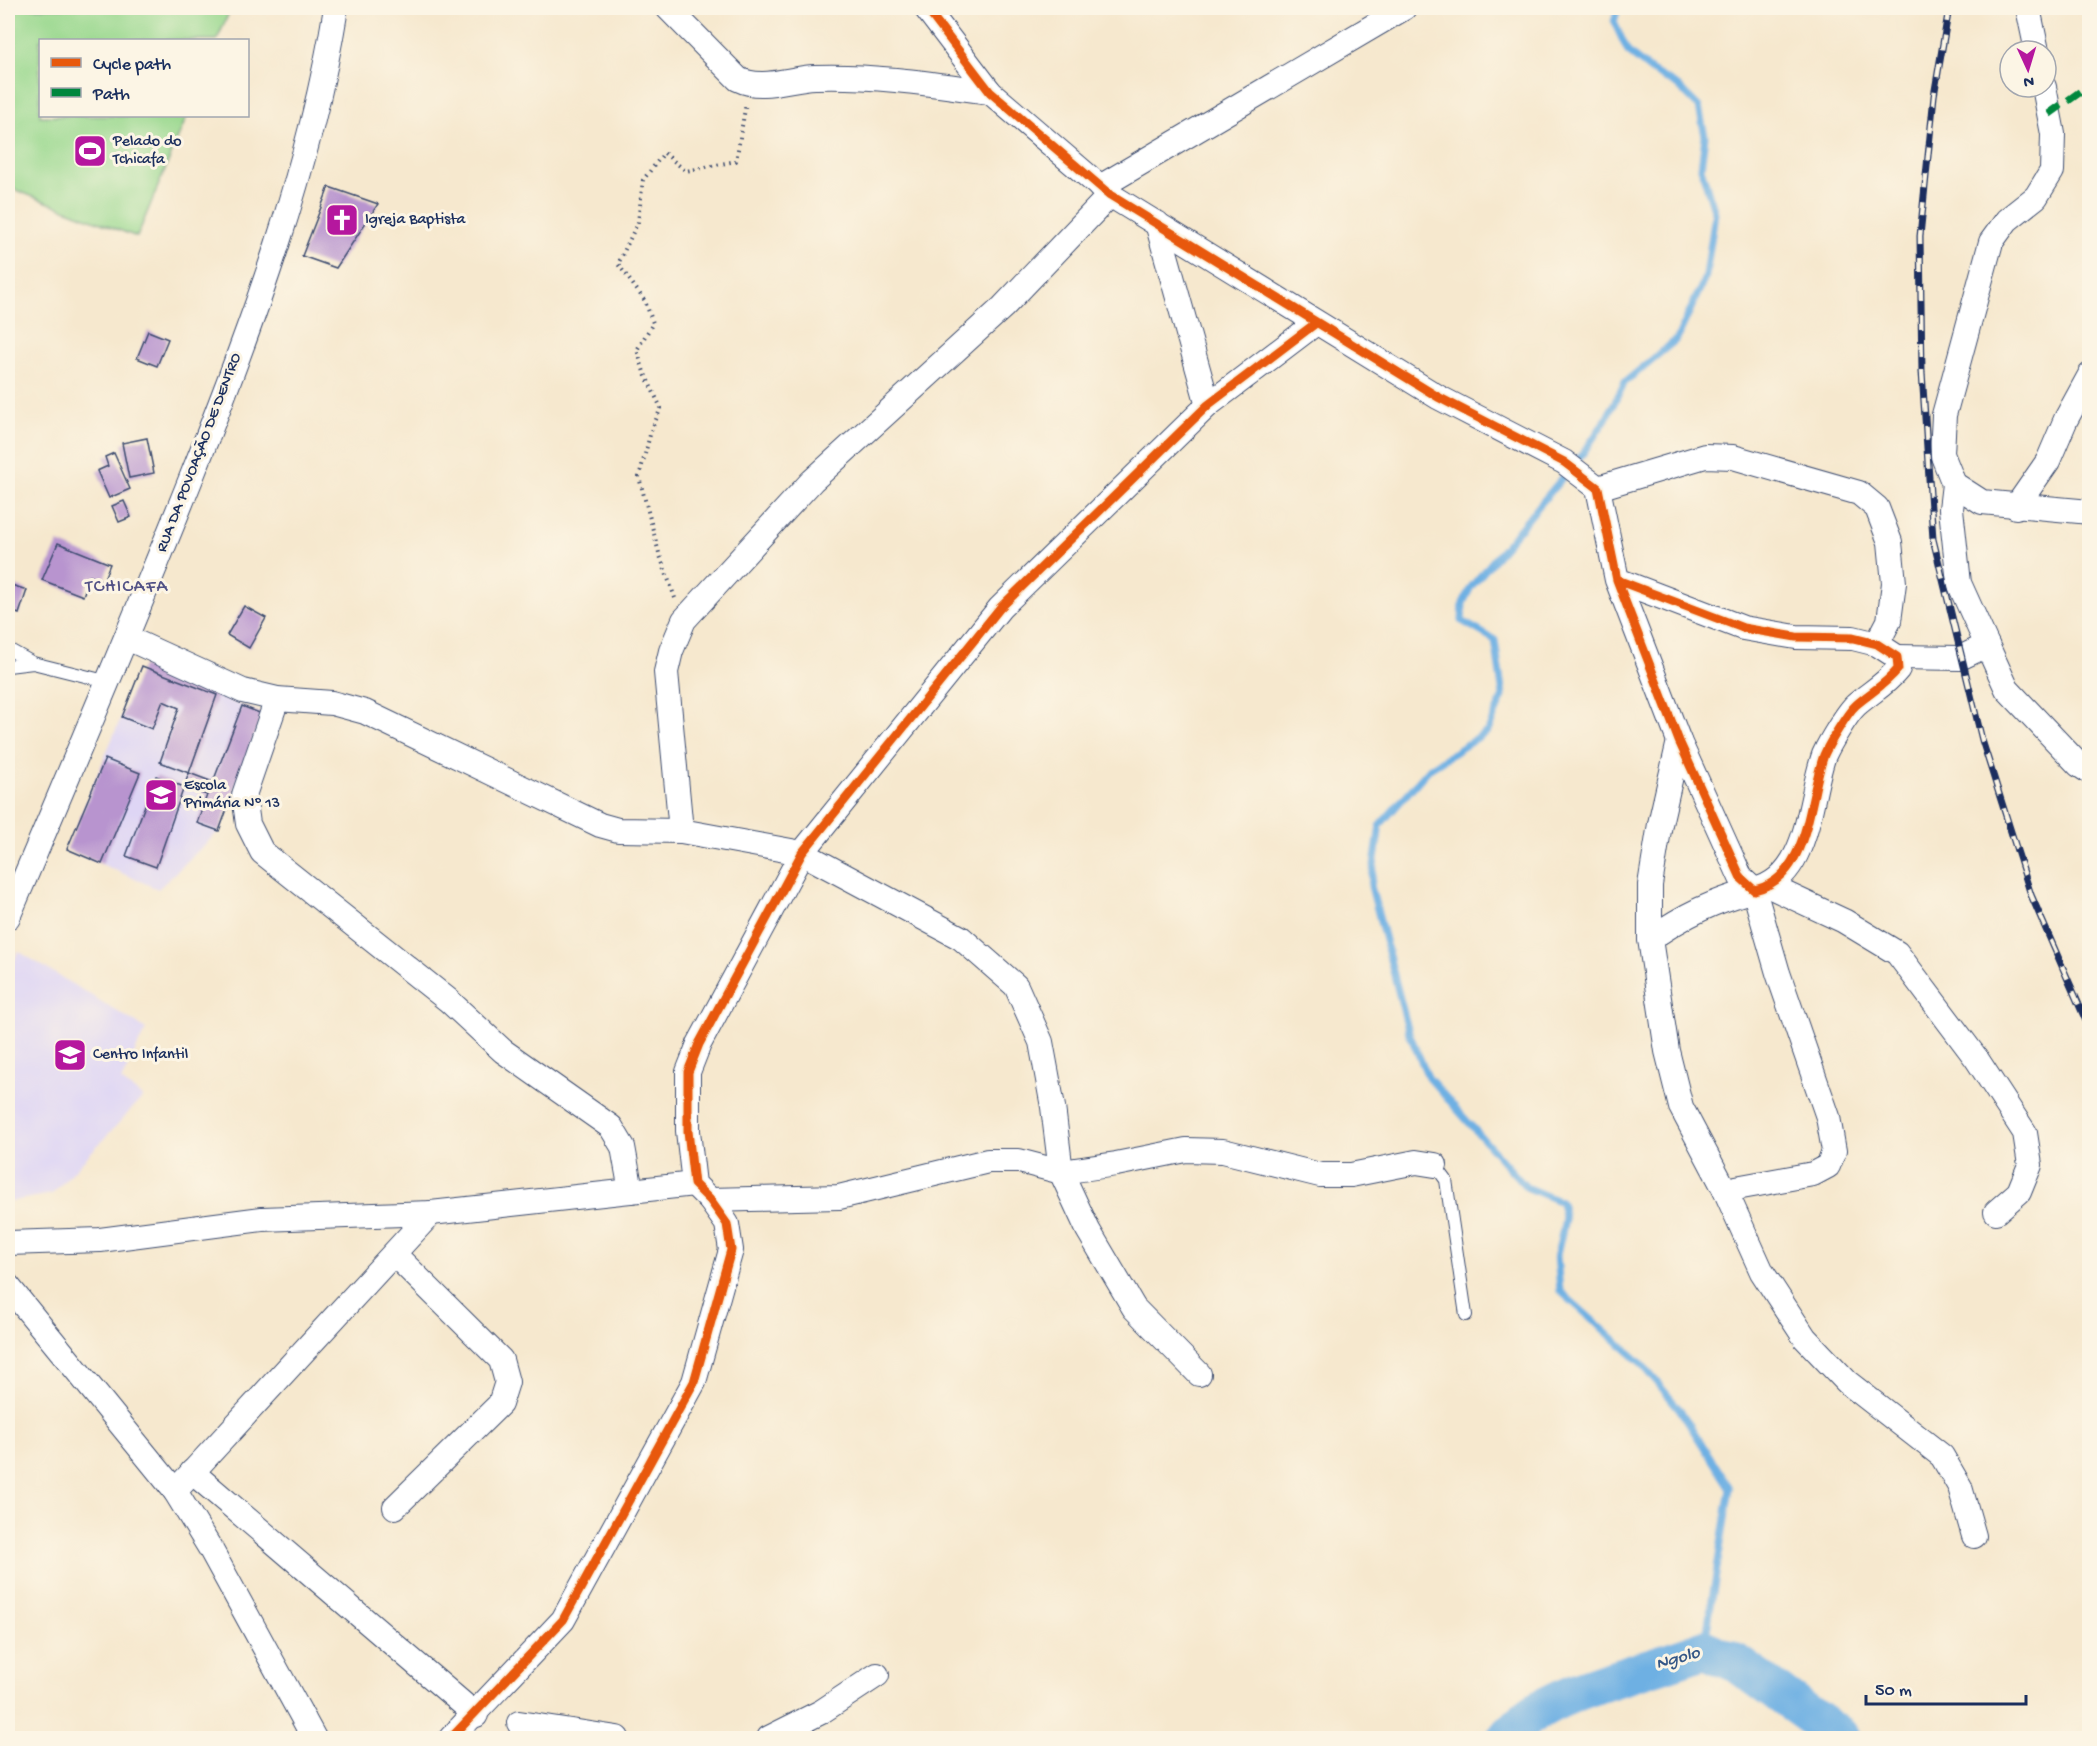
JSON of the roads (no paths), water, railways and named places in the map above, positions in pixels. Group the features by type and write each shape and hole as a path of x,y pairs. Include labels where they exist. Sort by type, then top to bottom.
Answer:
{"street":[{"name":"RUA DA POVOAÇÃO DE DENTRO","path":"8,917 127,639 229,383 292,196 327,66 336,8"},
{"path":"668,8 738,79 749,84 762,85 796,77 858,75 990,92"},
{"path":"926,8 990,92 1105,191 1447,402 1564,462 1592,484 1617,580 1679,741 1741,878 1844,921 1897,953 1976,1058 2025,1133 2030,1165 2019,1192 1996,1212"},
{"path":"681,831 666,672 671,651 684,620 812,481 1003,307 1105,191 1404,8"},
{"path":"2028,8 2034,39"},
{"path":"2046,99 2053,134 2052,171 2036,197 2007,220 1991,242 1979,278 1944,415 1942,454 1954,484 1951,509 1959,583 2007,690 2079,765 2090,772"},
{"path":"1157,223 1208,405"},
{"path":"451,1738 476,1715 563,1620 694,1382 731,1250 727,1224 702,1192 688,1131 688,1072 699,1044 801,854 1000,608 1208,405 1316,323"},
{"path":"2016,507 2048,460 2066,419 2090,375"},
{"path":"1592,484 1705,456 1733,457 1859,493 1877,508 1890,542 1894,583 1889,621 1877,644"},
{"path":"1954,484 1982,502 2016,507 2090,512"},
{"path":"1617,580 1743,628 1796,637 1853,638 1877,644 1897,657 1960,658 1987,645"},
{"path":"127,639 243,691 277,699 332,703 364,712 600,825 618,830 681,831 801,854 961,938 1016,986 1041,1042 1053,1107 1060,1172 1088,1230 1134,1308 1199,1374"},
{"path":"1650,939 1682,916 1718,901 1762,888 1783,876 1803,841 1812,796 1825,753 1854,706 1886,684 1898,669 1897,657"},
{"path":"277,699 244,795 248,824 262,852 448,1000 503,1051 611,1127 623,1147 631,1191"},
{"path":"1679,741 1660,824 1650,885 1650,939 1667,1051 1681,1107 1725,1190 1762,1272 1804,1338 1846,1382 1942,1456 1960,1487 1974,1536"},
{"path":"1725,1190 1812,1174 1828,1166 1834,1151 1828,1117 1778,973 1762,888"},
{"path":"8,1243 100,1240 262,1219 431,1213 631,1191 839,1197 988,1161 1019,1161 1060,1172 1186,1150 1223,1151 1320,1175 1351,1175 1416,1161 1435,1165"},
{"path":"175,1491 431,1213"},
{"path":"394,1254 501,1360 507,1382 500,1404 395,1507"},
{"path":"8,1286 175,1491 210,1548 314,1738"},
{"path":"192,1472 476,1715"},
{"path":"769,1738 821,1712 877,1675"},
{"path":"494,1696 524,1731 617,1738"}],"lane":[{"path":"8,649 33,663 109,682"},
{"path":"8,666 33,663"},
{"path":"1435,1165 1446,1180 1466,1315"}],"waterway":[{"path":"1618,8 1614,22 1628,52 1652,71 1678,86 1699,107 1705,136 1701,168 1715,213 1706,276 1677,339 1625,382 1606,419 1584,452 1471,587 1463,603 1462,621 1495,640 1503,696 1488,731 1430,768 1380,825 1371,886 1409,1033 1428,1077 1526,1187 1561,1202 1565,1220 1557,1255 1560,1291 1641,1363 1680,1410 1730,1488 1704,1649"},
{"name":"Ngolo","path":"1506,1738 1533,1714 1577,1692 1704,1649 1738,1664 1841,1738"}],"railway":[{"path":"1949,8 1934,96 1920,236 1922,372 1933,539 1982,740 2031,895 2090,1030"}],"place":[{"name":"Pelado do Tchicafa","path":"90,151"},
{"name":"Igreja Baptista","path":"342,220"},
{"name":"Escola Primária Nº 13","path":"161,795"},
{"name":"Centro Infantil","path":"70,1055"}],"district":[{"name":"TCHICAFA","path":"127,587"}]}
